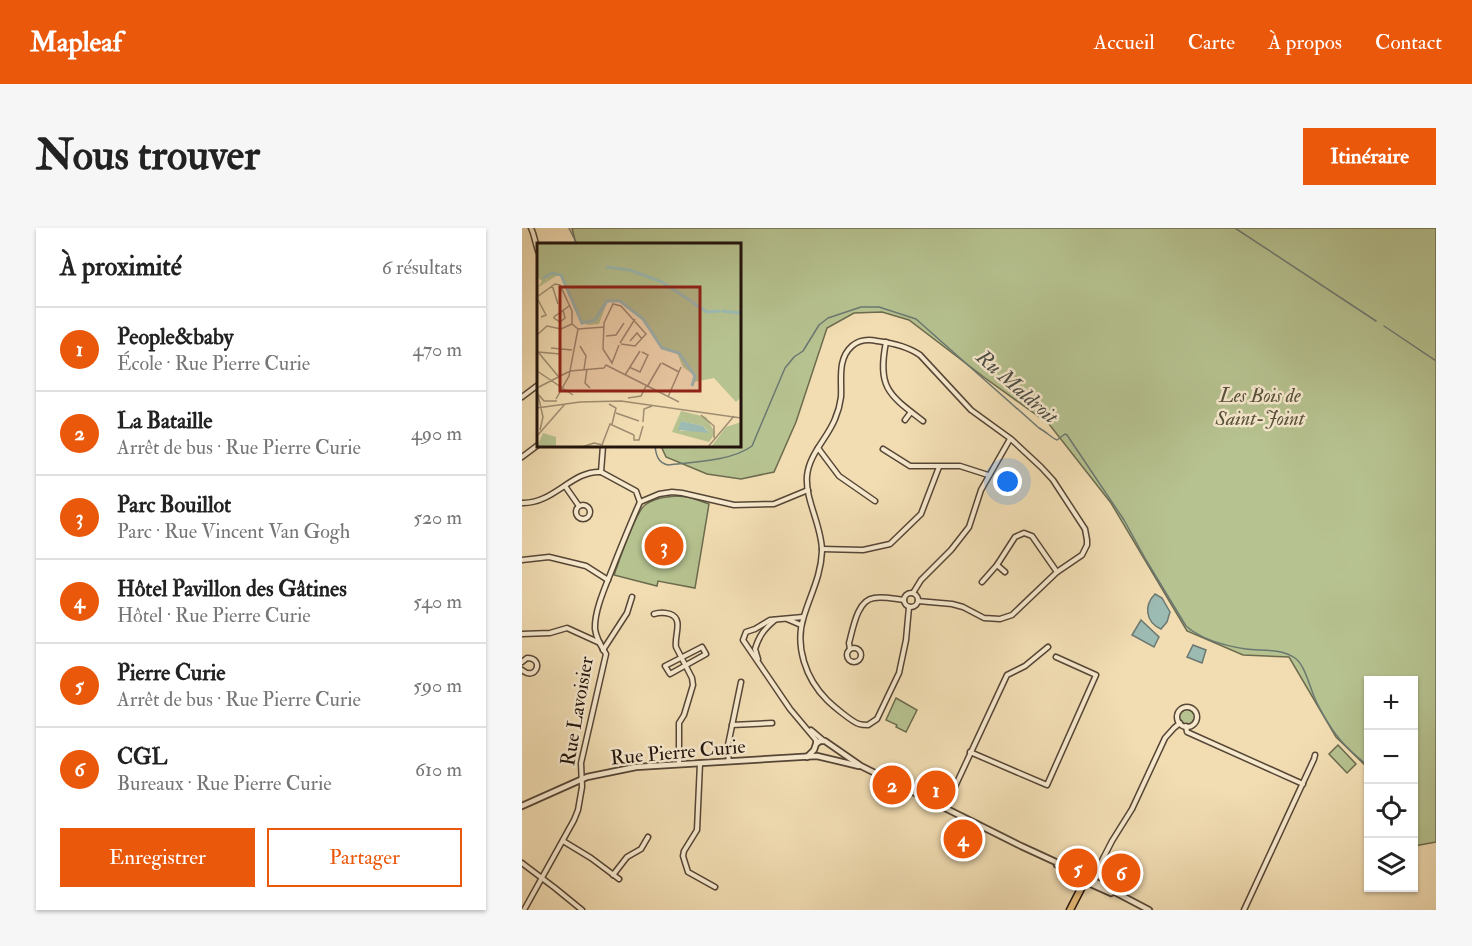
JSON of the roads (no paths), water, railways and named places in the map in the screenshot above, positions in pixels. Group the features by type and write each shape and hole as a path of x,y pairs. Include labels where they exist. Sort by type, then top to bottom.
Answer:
{"highway":[{"path":"1070,910 1088,880"}],"street":[{"path":"531,228 537,247"},
{"path":"909,608 905,648 899,673 876,719 868,725 859,724 831,704 813,683 806,670 801,652 801,625 817,582 822,549 808,490 809,463 834,422 840,406 842,363 847,350 856,343 870,339 903,346 920,355 971,410 1011,439 1041,467 1053,480 1087,534 1087,545 1082,555 1057,572 1012,615 1000,619 984,618 952,604 918,601"},
{"path":"886,342 882,361 887,387 901,405 923,421"},
{"path":"522,396 537,386"},
{"path":"905,420 911,412"},
{"path":"909,608 904,604 907,594 913,593 921,580 951,550 969,527 988,475 1011,439"},
{"path":"522,457 537,446"},
{"path":"601,472 603,447"},
{"path":"818,448 839,476 875,501"},
{"path":"883,449 910,466 960,466 988,475"},
{"path":"822,549 863,550 891,544 921,514 939,466"},
{"path":"522,503 539,501 553,495 585,473 601,472 636,491 640,502 659,494 672,492 734,505 774,504 808,490"},
{"path":"565,486 579,506"},
{"name":"Rue Lavoisier","path":"524,910 578,810 582,787 581,763 606,654 597,638 595,626 608,580 640,502"},
{"path":"982,582 997,565 1015,537 1024,532 1032,536 1057,572"},
{"path":"522,560 549,557 567,561 586,566 608,580"},
{"path":"997,565 1005,572"},
{"path":"913,593 918,601"},
{"path":"603,650 627,613 632,597"},
{"path":"850,649 849,643 858,615 866,600 874,598 904,600"},
{"path":"909,608 916,606 918,601"},
{"path":"654,614 661,612 677,618 676,647 692,678 693,685 684,715 679,723 679,764"},
{"path":"803,617 770,620 747,632 742,640 816,740 814,750 807,757"},
{"path":"761,665 755,649 758,638 776,619"},
{"path":"786,619 801,625"},
{"path":"522,634 550,633 567,628 600,643"},
{"path":"702,647 706,654 670,674 666,666 682,658 702,647"},
{"path":"945,808 1007,675 1025,666 1048,647"},
{"path":"970,752 1047,784 1096,675 1056,657"},
{"path":"522,662 526,658 532,658 536,661 537,666 530,674 522,670"},
{"path":"729,761 727,750 741,682"},
{"path":"1183,708 1191,708 1196,713 1197,720 1192,725 1186,726 1177,718 1179,711 1183,708"},
{"path":"732,725 772,723"},
{"path":"1088,880 1132,809 1165,738 1180,723"},
{"path":"806,726 825,741"},
{"path":"1186,726 1187,732 1303,784"},
{"path":"816,744 825,741"},
{"name":"Rue Pierre Curie","path":"825,741 861,766 1149,910"},
{"path":"814,750 820,757 831,753 831,746"},
{"path":"1244,910 1303,784 1314,755"},
{"name":"Rue Pierre Curie","path":"522,806 581,780 611,771 636,767 807,757 820,757 861,766"},
{"path":"700,763 697,831 682,856 688,872 716,887"},
{"path":"613,875 627,857 642,849 648,837"},
{"path":"563,841 619,879"},
{"path":"522,863 582,910"}],"water":[{"path":"1155,594 1162,598 1170,612 1167,622 1161,629 1152,622 1148,613 1149,603"},
{"path":"1141,620 1159,637 1154,647 1132,635"},
{"path":"1193,645 1206,650 1202,663 1187,657"}],"waterway":[{"name":"Ru Maldroit","path":"569,228 576,243"},
{"path":"1235,228 1376,321"},
{"name":"Ru Maldroit","path":"655,447 658,458 668,465 712,460 744,451 752,446 785,368 794,357 803,351 819,325 828,318 861,307 879,307 916,319 1039,428 1057,440 1067,435 1124,520 1186,626 1199,635 1222,644 1246,649 1277,651 1295,658 1305,672 1317,703 1331,727 1343,743 1364,763"},
{"path":"1384,326 1436,361"}],"place":[{"name":"Parc Bouillot","path":"664,546"},
{"name":"La Bataille","path":"892,785"},
{"name":"People&baby","path":"936,790"},
{"name":"Hôtel Pavillon des Gâtines","path":"963,839"},
{"name":"Pierre Curie","path":"1078,868"},
{"name":"CGL","path":"1121,873"}],"park label":[{"name":"Les Bois de Saint-Joint","path":"1260,406"}]}
